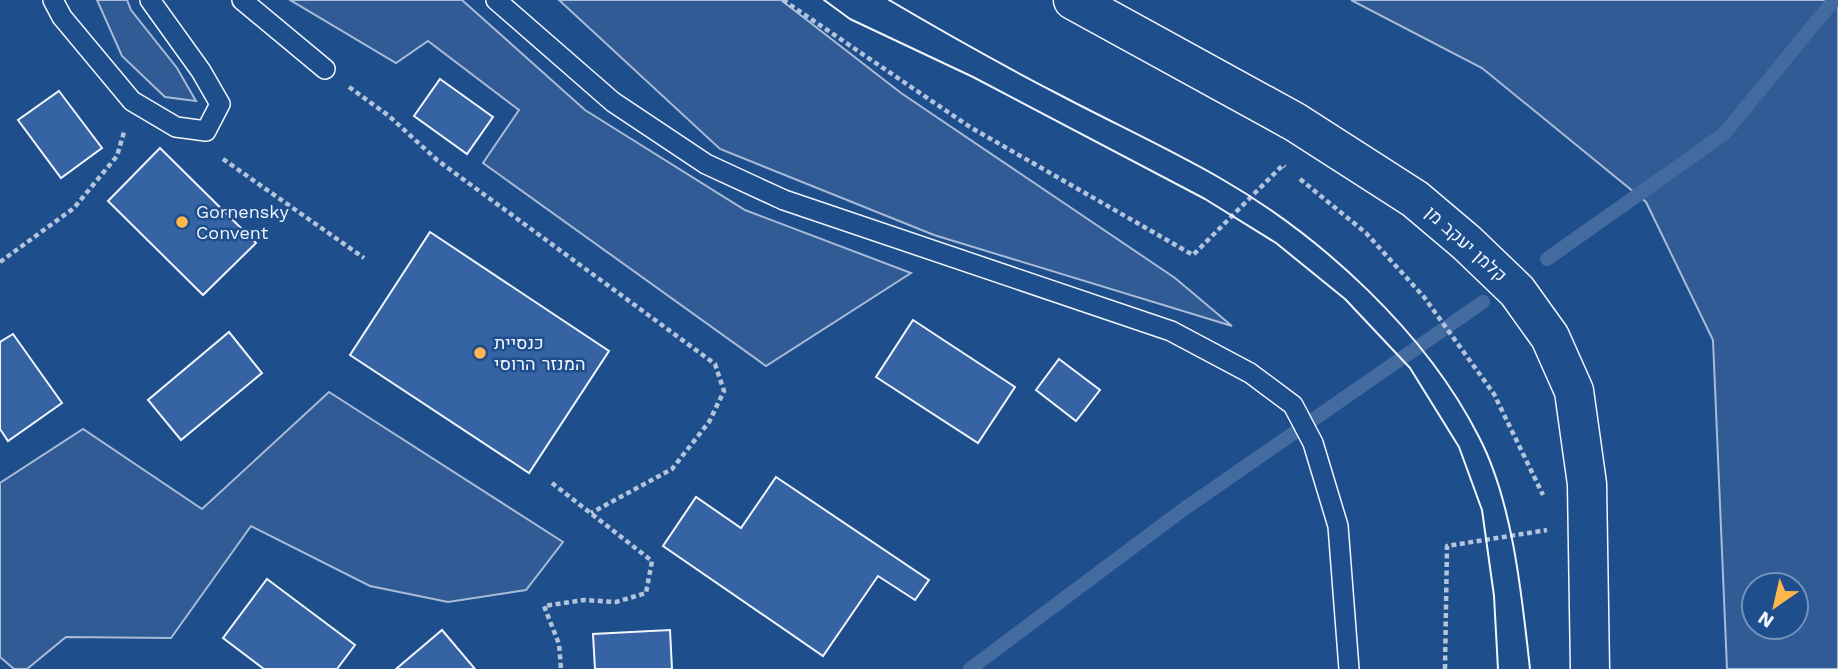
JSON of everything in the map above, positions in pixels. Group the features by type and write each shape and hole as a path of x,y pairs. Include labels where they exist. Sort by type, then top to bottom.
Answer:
{"main road":[{"name":"קלמן יעקב מן","path":"1073,0 1295,122 1404,192 1467,243 1517,291 1550,337 1574,391 1587,484 1590,669"}],"lane":[{"path":"53,0 62,17 132,101 176,127 206,131 220,104 201,71 150,0"},
{"path":"242,0 325,69"},
{"path":"496,0 613,102 706,164 784,200 1171,331 1250,373 1293,405 1312,443 1338,526 1349,669"}],"path":[{"path":"783,0 970,127 1193,255 1283,166 1366,233 1424,297 1494,394 1544,496"},
{"path":"325,69 389,116 437,160 715,364 724,391 709,422 672,469 591,513"},
{"path":"0,262 74,208 117,156 132,101"},
{"path":"176,127 364,258"},
{"path":"552,483 652,561 646,593 616,602 584,600 544,606 559,644 561,669"},
{"path":"1445,669 1447,546 1555,529"}],"shaded area":[{"path":"97,0 127,0 131,10 177,68 196,101 165,97 122,56"},
{"path":"290,0 462,0 585,110 745,210 911,273 766,366 483,163 519,110 428,41 396,63"},
{"path":"559,0 781,0 901,93 1175,278 1232,326 934,235 720,149"},
{"path":"1351,0 1838,0 1838,669 1727,669 1713,340 1646,202 1482,68"},
{"path":"329,392 563,542 526,590 448,602 370,586 251,526 171,638 66,637 27,669 14,669 0,657 0,483 83,429 202,509"}],"building":[{"path":"440,79 493,117 467,154 414,116"},
{"path":"59,91 102,148 61,178 18,120"},
{"name":"Gornensky Convent","path":"160,148 256,243 203,295 108,201"},
{"name":"כנסיית המנזר הרוסי","path":"430,232 609,351 529,473 350,355"},
{"path":"913,320 1015,387 978,443 876,377"},
{"path":"229,332 262,373 181,440 148,400"},
{"path":"13,334 62,403 8,441 0,429 0,342"},
{"path":"1059,359 1100,390 1076,421 1036,390"},
{"path":"776,477 929,580 915,600 878,576 823,656 663,546 696,497 741,528"},
{"path":"267,579 355,645 337,669 264,669 223,638"},
{"path":"442,630 475,669 396,669"},
{"path":"670,630 672,669 595,669 593,634"}],"waterway":[{"path":"1547,259 1724,134 1834,0"},
{"path":"970,669 1184,509 1483,302"}],"tram line":[{"path":"824,0 850,19 973,77 1205,199 1276,243 1345,299 1410,368 1459,447 1482,510 1494,596 1498,669"},
{"path":"889,0 952,37 1200,167 1258,201 1332,258 1400,324 1457,398 1491,463 1514,550 1530,669"}],"place":[{"name":"Gornensky Convent","path":"182,222"},
{"name":"כנסיית המנזר הרוסי","path":"480,353"}]}
